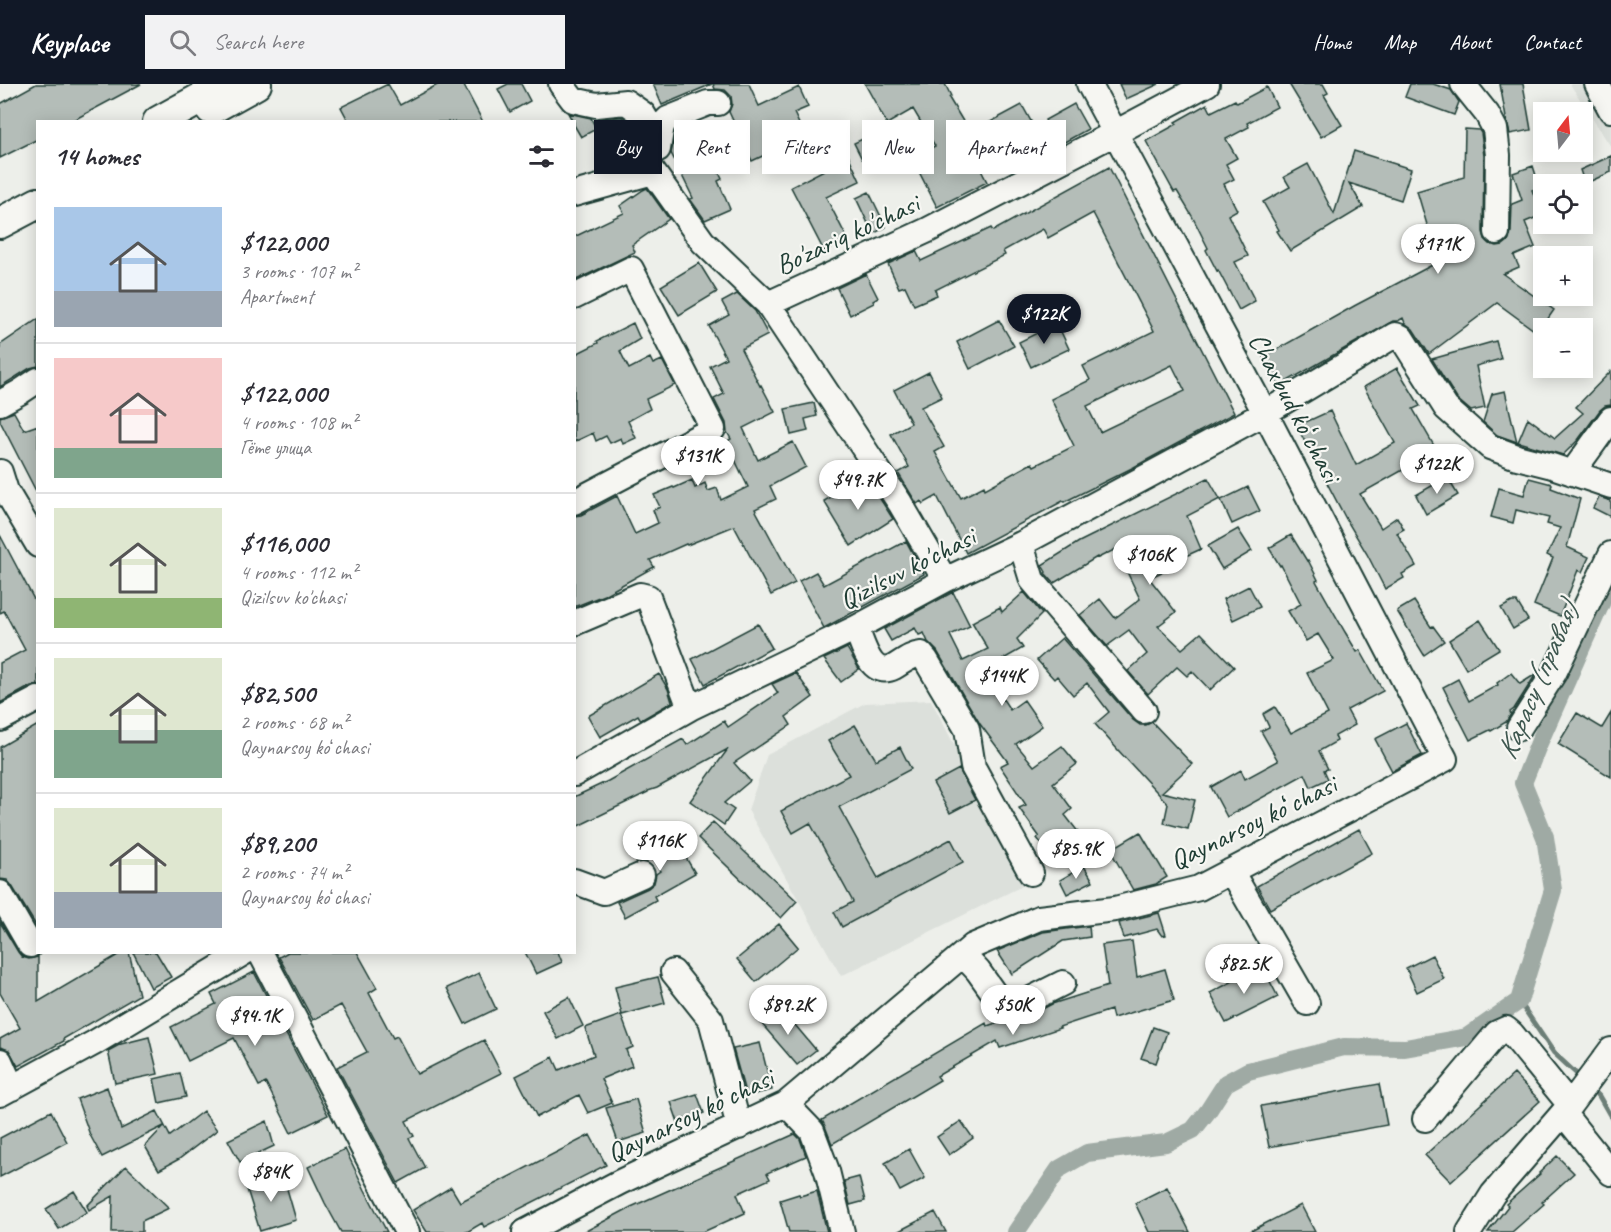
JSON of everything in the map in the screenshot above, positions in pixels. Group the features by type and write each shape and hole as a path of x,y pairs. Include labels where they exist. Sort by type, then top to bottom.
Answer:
{"main road":[{"path":"161,120 226,84"},
{"path":"191,102 256,84"},
{"path":"0,207 36,188"},
{"path":"0,223 36,204"}],"street":[{"path":"561,84 573,100 596,105 626,102 643,114 647,120"},
{"name":"Chaxbud koʻchasi","path":"1089,84 1265,413 1445,759"},
{"name":"Bo'zariq ko'chasi","path":"768,304 928,230 1207,84"},
{"path":"1463,84 1496,129 1497,231"},
{"path":"1597,84 1611,110"},
{"path":"662,125 668,119 708,103 718,103"},
{"path":"576,193 646,174"},
{"path":"654,174 703,242 768,304 900,503 945,580"},
{"path":"576,296 631,269 713,429 576,501"},
{"name":"Qizilsuv ko'chasi","path":"576,773 690,708 856,628 945,580 1021,544 1265,413 1395,335 1401,337 1446,408 1490,447 1572,473"},
{"path":"0,403 36,381"},
{"path":"1611,419 1572,473 1611,486"},
{"path":"0,472 6,491 36,542"},
{"path":"1021,544 1032,580 1144,711"},
{"path":"1519,728 1554,673 1611,554"},
{"path":"576,622 640,595 648,597 690,708"},
{"path":"856,628 873,666 880,670 891,669 914,655 921,654 926,660 967,729 973,767 1031,873"},
{"path":"0,720 36,700"},
{"name":"Qaynarsoy koʻchasi","path":"525,1232 620,1182 786,1104 973,946 1039,918 1115,909 1199,888 1445,759"},
{"path":"1231,871 1307,1003"},
{"path":"576,883 604,892 642,875"},
{"path":"0,893 30,945"},
{"path":"0,1061 6,1091 94,1043 242,954"},
{"path":"261,954 407,1232"},
{"path":"963,955 978,971 1003,1006 1015,1007 1063,983"},
{"path":"672,972 711,1020 739,1127"},
{"path":"1425,1119 1497,1034 1506,1029 1571,1104 1611,1173"},
{"path":"1469,1232 1492,1194 1571,1104 1611,1050"},
{"path":"786,1104 812,1131 827,1171 842,1232"}],"shaded area":[{"path":"1570,84 1611,84 1611,147 1593,119 1593,102 1582,102"},
{"path":"931,700 1026,884 841,976 748,810 767,755 865,703"}],"building":[{"path":"36,84 141,84 74,120 36,120 36,140 0,158 0,104"},
{"path":"388,84 400,105 439,84 463,84 482,120 348,120 341,107"},
{"path":"508,84 521,84 530,101 510,112 498,89"},
{"path":"653,84 712,84 662,105"},
{"path":"713,84 749,84 759,106 799,87 808,107 794,113 797,120 762,120 762,156 752,161 750,120 733,120 729,112 732,104 731,96 725,90 715,89"},
{"path":"865,84 945,84 951,96 949,98 962,120 946,120 946,174 983,174 987,182 937,207 920,174 934,174 934,120 920,120 913,109 894,120 885,120"},
{"path":"1119,84 1159,84 1126,99"},
{"path":"1289,84 1323,84 1328,93 1324,95 1342,125 1321,137"},
{"path":"1410,84 1433,84 1451,90 1459,102 1454,115 1405,97"},
{"path":"1500,84 1523,84 1531,130 1510,134"},
{"path":"1267,87 1277,107 1247,123 1249,127 1226,139 1237,158 1226,164 1234,179 1224,184 1237,210 1228,215 1248,256 1235,262 1255,301 1239,310 1206,250 1208,248 1192,216 1177,191 1174,192 1146,141 1207,104 1211,112 1235,100 1237,103"},
{"path":"1074,104 1088,129 1066,141 1066,120 1045,120"},
{"path":"1022,105 1030,120 994,120"},
{"path":"568,113 591,118 594,130 581,137 576,128 576,120 572,120"},
{"path":"622,117 626,120 603,120"},
{"path":"1465,129 1479,130 1484,156 1483,232 1490,244 1497,246 1509,240 1512,204 1522,200 1513,173 1533,166 1536,174 1533,174 1532,190 1533,219 1525,222 1535,246 1514,256 1519,267 1503,274 1533,295 1533,306 1548,306 1554,310 1548,318 1533,318 1533,329 1497,303 1429,354 1403,318 1393,321 1279,386 1263,357 1438,262 1417,191 1464,177"},
{"path":"862,139 862,159 854,143"},
{"path":"674,140 674,159 671,153"},
{"path":"1354,151 1411,169 1401,200 1349,183 1363,207 1290,251 1263,202 1290,187 1284,177 1308,164 1334,214"},
{"path":"1611,156 1611,172 1593,180 1593,174 1581,174 1580,170"},
{"path":"850,159 860,181 826,197 848,240 824,251 791,187 816,174 850,174"},
{"path":"1109,167 1234,413 966,553 937,496 923,504 921,501 917,504 898,473 909,467 891,434 911,423 894,390 929,372 942,397 921,407 944,447 935,452 961,498 984,486 985,489 1032,463 1034,466 1074,446 1051,399 1090,380 1083,366 1154,331 1093,213 1048,238 1043,229 1003,251 1005,255 935,290 937,295 914,305 905,286 899,288 888,264 916,251 921,261 991,228 993,231","holes":["1172,365 1185,391 1100,432 1087,406"]},
{"path":"681,174 720,174 722,179 718,181 730,209 705,220 690,199 693,198"},
{"path":"647,188 669,219 632,245 635,252 576,280 576,236 624,213 620,206"},
{"path":"869,192 886,227 873,234 856,198"},
{"path":"699,263 717,292 679,315 661,286"},
{"path":"866,274 878,298 873,301 874,303 850,315 837,288"},
{"path":"737,294 755,311 768,335 741,349 775,412 743,428 758,460 793,442 806,467 770,486 776,499 755,509 795,583 771,595 734,526 650,560 654,567 604,595 576,606 576,516 617,496 635,534 658,523 653,510 660,507 654,495 673,487 692,480 695,488 705,483 708,491 717,488 721,500 748,487 733,456 724,461 717,446 731,439 714,399 724,394 710,366 726,358 709,326 729,315 722,302"},
{"path":"36,320 36,366 0,387 0,345"},
{"path":"999,320 1014,346 970,369 957,342"},
{"path":"633,323 640,339 620,351 629,369 650,358 653,364 662,360 675,385 646,399 650,409 628,421 636,438 623,444 621,438 610,443 606,436 596,441 593,433 576,441 576,354 598,343 597,341"},
{"path":"1057,323 1069,349 1031,367 1019,342"},
{"path":"1496,341 1501,359 1476,366 1485,408 1471,411 1457,399 1432,359"},
{"path":"1397,368 1420,406 1413,409 1437,451 1360,494 1381,528 1397,517 1404,529 1397,533 1416,566 1402,574 1404,578 1385,589 1297,426 1330,411 1356,465 1395,443 1364,387"},
{"path":"1611,371 1611,405 1600,410 1578,440 1563,455 1518,442 1528,418 1555,438 1583,413 1576,407"},
{"path":"1505,391 1517,442 1497,435 1483,422 1492,394"},
{"path":"814,403 817,416 805,419 808,431 791,435 785,409"},
{"path":"14,412 24,430 36,426 36,491 0,421 0,417"},
{"path":"866,477 893,519 851,546 824,501"},
{"path":"1447,477 1458,495 1426,514 1416,495"},
{"path":"1208,478 1220,499 1187,516 1201,549 1168,564 1170,568 1149,578 1176,612 1158,626 1182,649 1201,633 1234,667 1210,690 1192,671 1187,676 1177,667 1148,694 1128,671 1147,654 1129,630 1107,646 1080,615 1100,599 1115,618 1140,599 1116,549 1097,557 1054,583 1045,573 1042,565 1079,542"},
{"path":"1529,478 1552,484 1551,488 1580,499 1567,547 1589,557 1582,572 1578,570 1560,616 1534,605 1553,558 1547,555 1560,528 1547,524 1549,518 1516,510 1513,523 1491,517 1499,488 1524,495"},
{"path":"1248,487 1260,511 1232,524 1221,500"},
{"path":"1599,497 1611,501 1611,517 1593,508"},
{"path":"1238,529 1252,551 1222,569 1208,546"},
{"path":"0,535 36,603 36,685 0,703 0,663 25,650 4,611 0,613"},
{"path":"1291,535 1308,560 1318,580 1316,581 1345,632 1357,652 1360,650 1383,691 1347,710 1355,725 1335,736 1337,741 1319,751 1328,769 1324,770 1328,779 1311,787 1305,774 1227,817 1211,787 1241,770 1245,779 1278,761 1261,731 1269,727 1263,714 1275,707 1291,733 1328,714 1307,673 1334,660 1318,634 1306,641 1288,611 1301,604 1281,565 1269,548"},
{"path":"906,541 924,574 824,628 799,581 816,572 824,585"},
{"path":"1249,586 1260,607 1233,620 1223,599"},
{"path":"953,592 970,626 950,635 963,661 988,649 972,622 1000,607 1002,612 1024,592 1042,614 1017,639 1023,648 984,670 1010,710 1024,700 1042,726 1016,744 1034,766 1062,746 1077,764 1053,783 1072,809 1065,815 1083,838 1054,860 1037,838 1039,836 1019,808 1026,805 1000,766 1008,762 980,724 924,633 919,635 915,628 891,641 884,629"},
{"path":"1414,601 1431,627 1433,626 1444,641 1424,655 1397,611"},
{"path":"1517,602 1528,620 1513,629 1501,608"},
{"path":"1480,620 1499,649 1466,669 1449,640"},
{"path":"758,624 772,648 705,684 692,659"},
{"path":"1062,638 1133,720 1140,725 1152,722 1192,764 1162,792 1195,800 1188,829 1164,823 1168,804 1095,724 1109,712 1087,683 1073,695 1057,676 1054,679 1037,660"},
{"path":"847,648 859,669 841,682 824,659"},
{"path":"796,673 813,697 786,717 791,725 734,763 750,781 724,803 734,810 724,825 690,801 728,749 657,788 576,827 576,796 683,739 687,745 724,721 728,727 778,693 772,684"},
{"path":"1511,673 1520,684 1536,674 1510,712 1506,722 1470,740 1443,687 1458,679 1469,701 1498,685 1497,683"},
{"path":"659,674 668,689 672,702 641,720 638,715 600,737 588,716"},
{"path":"1577,713 1602,728 1611,713 1611,777 1558,744"},
{"path":"1406,723 1422,755 1392,771 1375,739"},
{"path":"855,725 876,760 900,747 911,769 839,807 878,878 951,839 963,862 842,927 834,912 853,902 810,823 793,833 781,811 849,775 828,741"},
{"path":"36,726 36,926 12,886 7,880 0,879 0,747"},
{"path":"959,769 975,800 950,813 933,783"},
{"path":"713,822 797,901 781,918 698,838"},
{"path":"669,829 695,873 654,896 656,900 625,917 617,902 648,888 654,883 656,874 660,871 645,843"},
{"path":"1359,829 1372,853 1270,909 1257,886"},
{"path":"1140,832 1167,877 1156,884 1133,890 1110,850"},
{"path":"1084,866 1093,881 1067,894 1060,880"},
{"path":"1159,913 1166,935 1162,936 1157,929 1124,938 1119,923"},
{"path":"0,922 22,957 29,959 38,957 38,1002 120,954 129,954 139,995 18,1066 9,1050 0,1047 0,1039 20,1028 0,993"},
{"path":"779,924 798,947 756,982 737,959"},
{"path":"1089,926 1090,937 1063,941 1012,974 997,951 1043,932"},
{"path":"1132,941 1137,977 1165,969 1174,1000 1113,1018 1111,1010 1000,1048 997,1041 937,1076 940,1080 832,1144 822,1120 986,1023 987,1026 1005,1020 1021,1020 1052,1004 1108,986 1102,945"},
{"path":"134,954 157,954 171,977 151,988"},
{"path":"284,954 358,954 377,988 369,993 393,1038 397,1036 417,1074 484,1040 501,1073 406,1121 414,1136 409,1138 425,1168 398,1183 337,1067 367,1052 341,1005 313,1020 279,957"},
{"path":"526,954 559,954 562,962 536,974"},
{"path":"1432,955 1444,979 1417,992 1406,968"},
{"path":"1262,966 1278,997 1226,1023 1210,993"},
{"path":"254,972 328,1115 291,1133 266,1083 259,1086 234,1038 188,1061 171,1027 216,1004 211,994"},
{"path":"479,973 496,1009 465,1024 447,988"},
{"path":"658,977 665,1003 622,1015 615,987"},
{"path":"569,997 583,1026 558,1039 543,1011"},
{"path":"780,1007 816,1050 797,1065 761,1023"},
{"path":"621,1015 633,1047 626,1050 632,1066 601,1079 612,1103 588,1113 579,1095 537,1117 516,1076 553,1057 559,1070 594,1055 585,1028"},
{"path":"1153,1027 1167,1032 1156,1063 1141,1058"},
{"path":"149,1037 158,1074 115,1083 108,1051 121,1044"},
{"path":"760,1043 772,1090 746,1096 733,1049"},
{"path":"180,1073 186,1097 159,1103 154,1079"},
{"path":"1514,1074 1540,1101 1451,1182 1425,1155"},
{"path":"1379,1084 1387,1125 1269,1147 1261,1106"},
{"path":"107,1087 121,1129 157,1111 170,1136 203,1111 217,1130 179,1159 159,1170 145,1146 164,1126 102,1157 90,1135 77,1099"},
{"path":"697,1094 704,1113 678,1122 671,1102"},
{"path":"636,1099 646,1133 618,1142 606,1108"},
{"path":"51,1111 67,1142 0,1177 0,1138"},
{"path":"267,1121 274,1146 240,1162 228,1140"},
{"path":"961,1121 973,1138 949,1155 937,1137"},
{"path":"795,1134 800,1139 806,1156 767,1173 770,1179 737,1194 745,1213 703,1232 584,1232 631,1207"},
{"path":"590,1135 606,1165 484,1227 482,1223 467,1232 427,1232 413,1210 451,1187 460,1202"},
{"path":"345,1149 387,1232 341,1232 325,1203 308,1167"},
{"path":"909,1149 925,1178 900,1191 885,1163"},
{"path":"1557,1156 1574,1173 1512,1232 1488,1232 1508,1206 1506,1204"},
{"path":"126,1166 169,1208 142,1221 142,1232 112,1232 113,1196 89,1210 87,1206"},
{"path":"283,1175 296,1220 260,1231 246,1186"},
{"path":"859,1177 865,1201 850,1205 844,1181"},
{"path":"1167,1187 1190,1232 1149,1232 1135,1203"},
{"path":"74,1191 87,1212 59,1229 46,1209"},
{"path":"817,1191 827,1232 789,1232 780,1200"},
{"path":"1301,1205 1315,1232 1249,1232"},
{"path":"935,1212 946,1232 897,1232"}],"waterway":[{"name":"Карасу (правая)","path":"1016,1232 1059,1169 1087,1153 1166,1143 1193,1130 1226,1083 1248,1071 1344,1047 1405,1048 1467,1037 1519,1001 1553,890 1545,837 1523,783 1611,581"},
{"path":"1519,1001 1554,1053 1581,1078"},
{"path":"1590,1087 1599,1096 1611,1117"}]}
